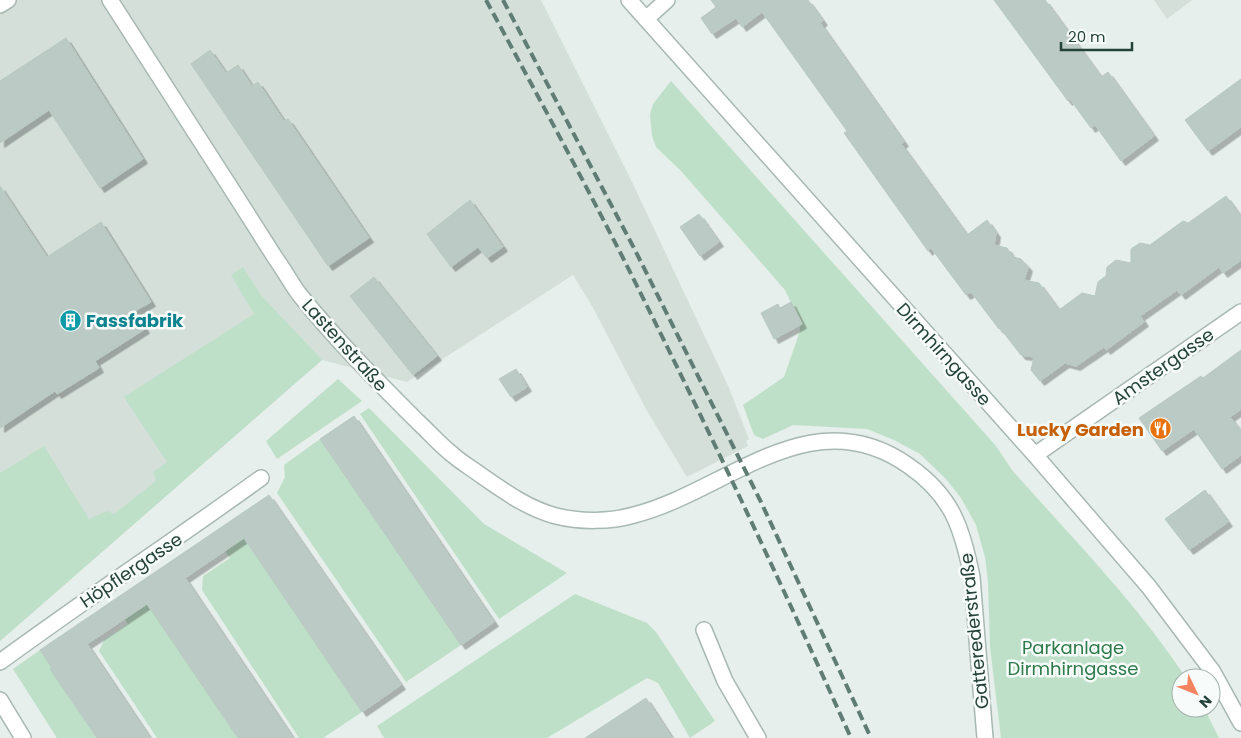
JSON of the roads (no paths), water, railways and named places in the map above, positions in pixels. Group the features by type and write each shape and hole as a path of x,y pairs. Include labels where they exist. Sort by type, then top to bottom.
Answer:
{"street":[{"path":"0,5 8,0"},
{"name":"Lastenstraße","path":"110,0 297,291 353,358 453,456 518,500 538,510 558,516 598,520 633,516 694,492 756,461"},
{"name":"Dirmhirngasse","path":"629,0 1035,455 1149,587 1213,672 1241,723"},
{"path":"646,20 667,0"},
{"name":"Amstergasse","path":"1035,455 1241,312"},
{"name":"Gatterederstraße","path":"756,461 803,444 820,441 852,442 869,446 903,461 921,474 937,490 950,507 961,529 967,551 972,577 985,738"},
{"name":"Höpflergasse","path":"0,662 68,612 168,545 261,478"},
{"path":"704,630 725,681 758,738"},
{"path":"0,700 23,738"}],"railway":[{"path":"486,0 589,192 652,316 739,496 851,738"},
{"path":"503,0 635,250 761,502 871,738"}],"place":[{"name":"Fassfabrik","path":"70,320"},
{"name":"Lucky Garden","path":"1160,429"}],"park label":[{"name":"Parkanlage Dirmhirngasse","path":"1073,658"}]}
